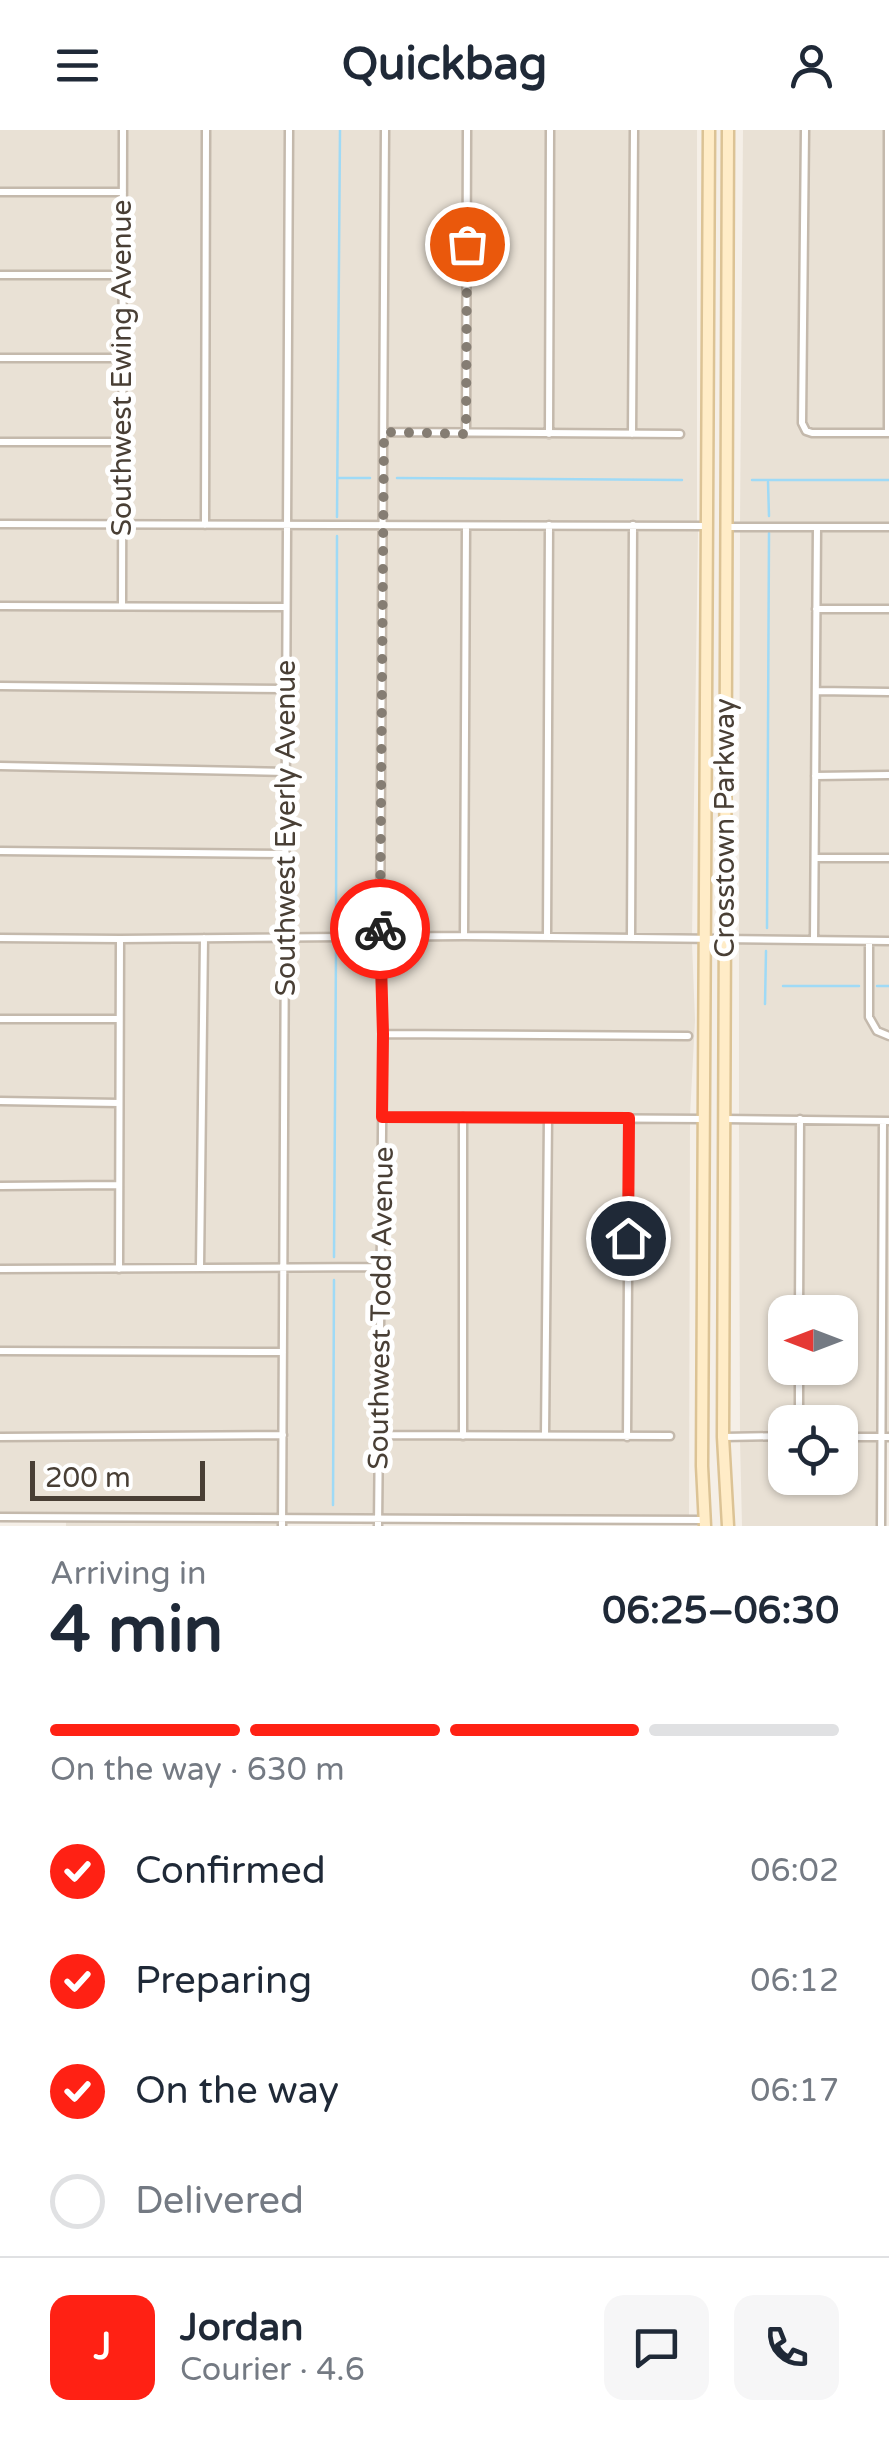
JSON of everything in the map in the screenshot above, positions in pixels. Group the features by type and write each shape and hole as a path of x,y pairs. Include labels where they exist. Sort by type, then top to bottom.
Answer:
{"main road":[{"name":"Crosstown Parkway","path":"705,1523 702,1466 709,130"},
{"name":"Crosstown Parkway","path":"728,130 723,1437 728,1526"}],"street":[{"name":"Southwest Ewing Avenue","path":"122,606 123,130"},
{"path":"205,524 206,130"},
{"name":"Southwest Eyerly Avenue","path":"282,1522 288,130"},
{"name":"Southwest Todd Avenue","path":"378,1522 385,130"},
{"path":"466,434 467,130"},
{"path":"548,434 550,130"},
{"path":"632,434 634,130"},
{"path":"805,130 802,422 812,433 888,433 888,130"},
{"path":"0,192 123,192"},
{"path":"0,275 123,276"},
{"path":"0,358 122,358"},
{"path":"384,432 680,434"},
{"path":"0,442 122,442"},
{"path":"0,524 708,526"},
{"path":"464,936 466,526"},
{"path":"547,936 549,526"},
{"path":"630,938 633,526"},
{"path":"726,527 889,527"},
{"path":"814,940 817,527"},
{"path":"0,606 286,607"},
{"path":"816,609 889,609"},
{"path":"0,686 286,689"},
{"path":"816,691 889,692"},
{"path":"0,766 287,772"},
{"path":"815,776 889,776"},
{"path":"0,851 286,854"},
{"path":"814,858 889,858"},
{"path":"0,938 547,936 889,941"},
{"path":"200,1268 204,938"},
{"path":"118,1269 120,939"},
{"path":"869,941 869,1017 877,1031 889,1036"},
{"path":"0,1019 118,1019"},
{"path":"383,1034 688,1036"},
{"path":"0,1101 120,1102"},
{"path":"382,1117 704,1119"},
{"path":"463,1436 464,1118"},
{"path":"545,1435 548,1118"},
{"path":"628,1437 629,1118"},
{"path":"724,1119 886,1121 881,1526"},
{"path":"799,1295 800,1119"},
{"path":"0,1186 119,1186"},
{"path":"0,1269 380,1267"},
{"path":"0,1352 282,1352"},
{"path":"0,1437 282,1435"},
{"path":"380,1435 670,1436"},
{"path":"723,1437 768,1436"},
{"path":"858,1437 885,1437"},
{"path":"0,1517 63,1522 705,1523"}],"shaded area":[{"path":"0,130 120,130 119,189 0,189"},
{"path":"127,130 203,130 201,522 125,521"},
{"path":"210,130 285,130 283,521 208,522"},
{"path":"292,130 382,130 379,522 290,521"},
{"path":"388,130 464,130 463,430 387,429"},
{"path":"471,130 547,130 545,431 470,430"},
{"path":"554,130 631,130 629,431 552,431"},
{"path":"638,130 697,130 697,523 386,522 387,436 683,437 683,431 635,431"},
{"path":"743,130 802,130 799,423 802,432 812,436 889,436 889,524 740,524"},
{"path":"809,130 884,130 884,430 813,430 806,422"},
{"path":"0,195 119,195 119,272 0,272"},
{"path":"0,278 119,279 119,355 0,355"},
{"path":"0,361 119,361 118,439 0,439"},
{"path":"0,445 118,445 118,521 0,521"},
{"path":"0,527 118,527 118,603 0,603"},
{"path":"125,527 283,527 283,604 125,603"},
{"path":"290,527 379,528 377,933 290,934"},
{"path":"386,528 463,529 461,933 384,933"},
{"path":"545,528 543,933 468,933 470,529"},
{"path":"552,528 630,528 627,935 550,933"},
{"path":"636,528 698,529 692,937 634,935"},
{"path":"740,530 813,530 811,937 739,937"},
{"path":"820,530 889,530 889,606 820,606"},
{"path":"0,610 283,610 283,686 0,683"},
{"path":"820,612 889,612 889,689 819,688"},
{"path":"0,689 283,692 283,769 0,763"},
{"path":"819,694 889,695 889,772 819,773"},
{"path":"0,769 283,775 282,851 0,848"},
{"path":"889,778 889,855 818,855 818,779"},
{"path":"0,854 282,858 283,934 0,935"},
{"path":"818,861 889,861 889,938 817,937"},
{"path":"377,939 380,1034 376,1264 287,1265 290,940"},
{"path":"384,939 692,943 695,1020 690,1116 386,1114 387,1037 690,1039 691,1034 387,1031"},
{"path":"283,940 281,1265 203,1264 207,941"},
{"path":"0,941 117,942 115,1016 0,1016"},
{"path":"200,941 197,1264 122,1266 123,942"},
{"path":"739,943 865,944 866,1018 875,1033 889,1039 889,1118 739,1116"},
{"path":"872,944 889,944 889,1033 880,1029 872,1017"},
{"path":"0,1022 115,1022 116,1099 0,1098"},
{"path":"0,1104 116,1106 116,1182 0,1183"},
{"path":"386,1120 460,1120 460,1432 383,1432"},
{"path":"467,1121 544,1121 541,1432 466,1433"},
{"path":"551,1121 625,1121 624,1434 548,1432"},
{"path":"632,1121 690,1122 689,1517 382,1515 383,1438 673,1439 673,1433 631,1434"},
{"path":"739,1122 796,1122 796,1295 768,1295 768,1385 796,1385 796,1405 768,1405 768,1433 740,1434"},
{"path":"803,1122 880,1124 878,1434 858,1434 858,1405 803,1405 803,1385 858,1385 858,1295 803,1295"},
{"path":"887,1124 889,1434 885,1434"},
{"path":"0,1189 116,1189 115,1266 0,1266"},
{"path":"376,1270 375,1515 286,1515 287,1271"},
{"path":"280,1271 279,1349 0,1348 0,1272"},
{"path":"0,1355 279,1355 279,1432 0,1434"},
{"path":"279,1438 279,1515 0,1514 0,1440"},
{"path":"740,1440 768,1440 768,1495 858,1495 858,1440 878,1440 878,1526 742,1526"},
{"path":"66,1521 279,1521 279,1526 66,1526"}],"waterway":[{"path":"337,517 340,130"},
{"path":"338,478 370,478"},
{"path":"397,478 682,480"},
{"path":"752,480 889,480"},
{"path":"768,482 769,516"},
{"path":"767,928 769,533"},
{"path":"336,925 337,536"},
{"path":"334,1257 336,948"},
{"path":"765,1004 766,951"},
{"path":"783,986 859,986"},
{"path":"877,986 889,986"},
{"path":"333,1505 334,1280"}],"way so far":[{"path":"380,929 384,432 466,434 467,244"}],"route":[{"path":"380,929 382,1117 629,1118 628,1238"}]}
